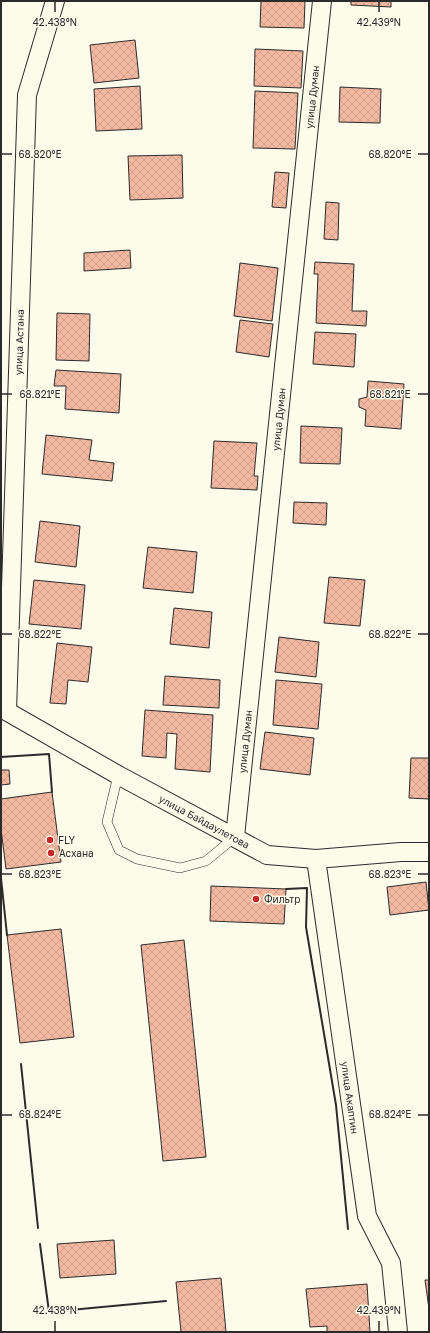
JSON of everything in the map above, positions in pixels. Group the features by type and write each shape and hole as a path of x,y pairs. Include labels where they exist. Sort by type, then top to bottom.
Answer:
{"street":[{"name":"улица Астана","path":"4,709 27,95 55,1"},
{"name":"улица Думан","path":"234,837 322,1"},
{"name":"улица Байдаулетова","path":"4,709 118,775 267,855 316,859 401,852 429,852"},
{"name":"улица Акаптин","path":"316,859 367,1216 391,1263 398,1332"}],"lane":[{"path":"118,775 108,822 118,850 137,859 180,868 206,861 234,837"}],"building":[{"path":"261,1 305,1 304,28 260,27"},
{"path":"351,1 391,1 391,7 351,5"},
{"path":"135,40 139,78 94,83 90,45"},
{"path":"255,49 303,51 301,88 254,86"},
{"path":"140,86 142,129 96,131 94,89"},
{"path":"340,87 381,89 380,123 339,122"},
{"path":"255,91 298,93 295,149 253,148"},
{"path":"182,155 183,198 130,200 128,156"},
{"path":"275,172 289,173 286,208 272,207"},
{"path":"326,202 339,203 338,240 324,239"},
{"path":"130,250 131,268 84,271 84,253"},
{"path":"315,262 354,264 352,311 367,311 366,326 316,323 318,274 314,274"},
{"path":"240,263 278,268 272,321 234,316"},
{"path":"57,313 90,314 89,361 56,360"},
{"path":"240,320 273,324 269,357 236,352"},
{"path":"315,332 356,334 354,367 313,364"},
{"path":"56,370 121,374 119,413 65,409 66,386 54,386"},
{"path":"368,381 404,384 401,429 365,426 366,410 359,407 359,399 367,397"},
{"path":"301,426 342,428 340,464 300,463"},
{"path":"46,435 92,440 89,460 114,463 112,481 42,474"},
{"path":"214,441 257,443 254,476 258,476 257,490 211,488"},
{"path":"294,502 327,503 326,525 293,523"},
{"path":"40,521 80,526 76,567 35,562"},
{"path":"148,547 197,552 193,593 143,588"},
{"path":"329,577 365,580 360,626 324,623"},
{"path":"34,580 85,585 81,629 29,624"},
{"path":"174,608 212,612 209,648 170,644"},
{"path":"279,637 319,642 316,677 275,672"},
{"path":"57,643 92,647 88,682 68,680 66,704 50,703"},
{"path":"165,676 220,680 219,708 163,705"},
{"path":"276,680 322,684 318,729 273,725"},
{"path":"145,710 213,715 210,772 175,769 177,734 167,733 166,758 142,756"},
{"path":"265,732 314,738 310,775 260,769"},
{"path":"411,758 429,758 429,799 409,798"},
{"path":"1,770 9,770 10,784 1,785"},
{"path":"52,792 61,862 6,869 1,829 1,799"},
{"path":"426,882 429,910 390,915 387,887"},
{"path":"211,886 286,889 284,924 210,921"},
{"path":"61,929 74,1037 20,1043 7,935"},
{"path":"184,940 206,1157 163,1161 141,945"},
{"path":"114,1240 116,1274 60,1278 57,1244"},
{"path":"221,1278 226,1332 181,1332 176,1282"},
{"path":"425,1280 429,1280 429,1309"},
{"path":"367,1284 370,1332 327,1332 327,1326 310,1327 306,1289"}],"wall":[{"path":"1,757 49,754 52,792"},
{"path":"1,878 7,935"},
{"path":"286,889 307,888 306,927 336,1105 348,1229"},
{"path":"21,1064 38,1228"},
{"path":"40,1244 49,1312 166,1301"}],"place":[{"name":"FLY","path":"50,840"},
{"name":"Асхана","path":"51,853"},
{"name":"Фильтр","path":"256,899"}]}
